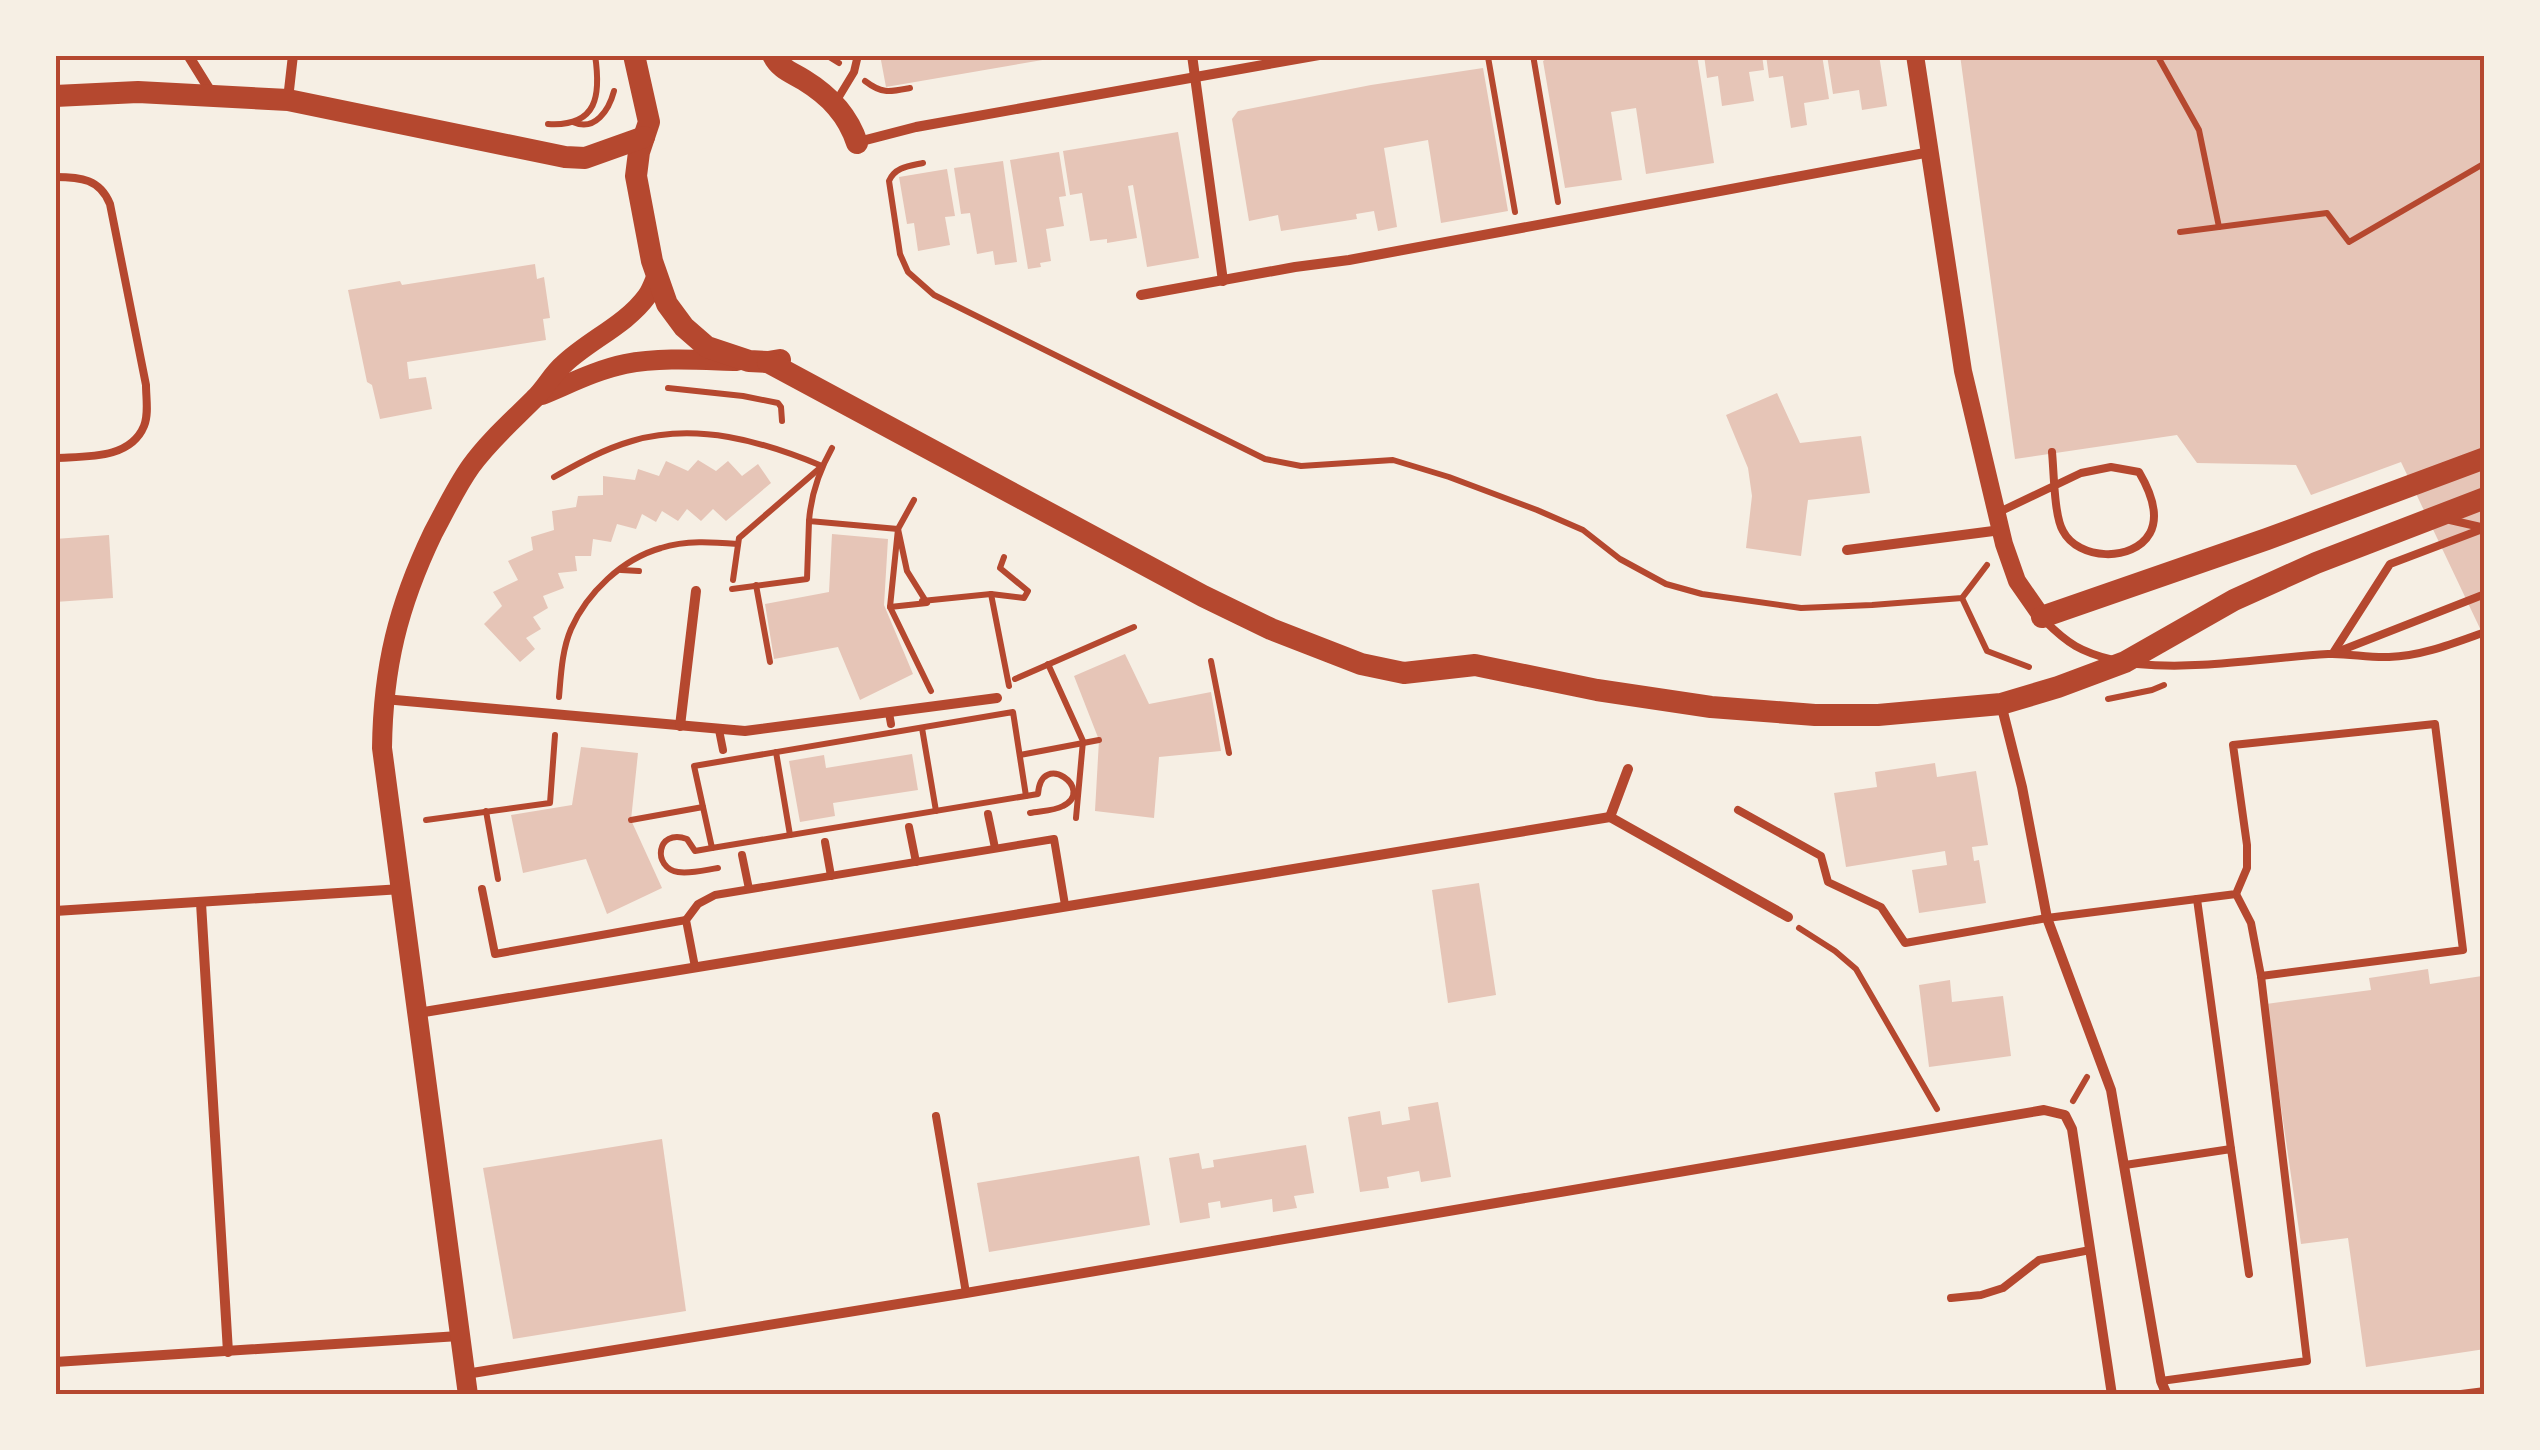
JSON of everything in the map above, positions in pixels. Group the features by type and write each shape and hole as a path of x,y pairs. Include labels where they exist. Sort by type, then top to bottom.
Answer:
{"main road":[{"path":"634,55 646,130 636,176 657,276 667,304 684,327 708,347 768,361 1202,596 1361,664 1404,673 1475,665 1597,690 1751,712 1878,715 2001,704 2124,662 2234,600 2316,562 2485,498"},
{"path":"775,60 835,104 850,122 857,143"},
{"path":"55,96 138,92 288,100 565,157 585,158 612,150 646,130"},
{"path":"466,1384 382,748 383,699 396,628 417,567 470,467 564,364 606,334 648,296 657,276"},
{"path":"536,397 624,364 768,361"},
{"path":"2042,617 2485,458"}],"street":[{"path":"188,55 214,96"},
{"path":"288,100 293,55"},
{"path":"1192,55 1223,281"},
{"path":"857,143 916,126 1319,55"},
{"path":"1915,55 1963,371 2017,581 2042,617"},
{"path":"1141,296 1930,152"},
{"path":"1847,550 2001,529"},
{"path":"680,726 696,591"},
{"path":"383,699 745,730 890,718 937,706 970,707 997,698"},
{"path":"2001,704 2022,786 2046,918 2111,1090 2167,1395"},
{"path":"1610,818 1628,768"},
{"path":"418,1013 1610,818 1788,918"},
{"path":"55,911 402,889"},
{"path":"201,903 228,1352"},
{"path":"466,1384 966,1293 2044,1110 2065,1114 2072,1129 2112,1395"},
{"path":"55,1362 459,1336"}],"lane":[{"path":"835,104 854,72 858,55"},
{"path":"55,177 92,182 104,190 110,204 146,385 147,414 144,429 129,445 112,453 55,458"},
{"path":"2001,529 2081,473 2110,466 2139,472 2150,490 2150,533 2132,550 2108,555 2086,552 2070,543 2060,527 2052,452"},
{"path":"2436,516 2485,528"},
{"path":"2333,654 2390,564 2485,528"},
{"path":"2333,654 2485,594"},
{"path":"2042,617 2065,641 2088,654 2172,667 2333,654 2371,658 2410,655 2485,632"},
{"path":"803,723 806,738"},
{"path":"2236,894 2247,868 2233,745 2435,724 2463,950 2261,976"},
{"path":"719,730 723,750"},
{"path":"1738,810 1821,856 1828,882 1881,907 1905,943 2046,918 2236,894"},
{"path":"988,814 995,848"},
{"path":"909,827 916,862"},
{"path":"482,888 495,954 686,920 698,904 715,895 1054,838 1066,905"},
{"path":"824,842 832,876"},
{"path":"742,855 749,889"},
{"path":"2162,1381 2307,1361 2261,976 2252,923 2236,894"},
{"path":"2197,899 2248,1274"},
{"path":"686,920 695,967"},
{"path":"936,1116 966,1293"},
{"path":"2126,1165 2231,1149"},
{"path":"1951,1298 2003,1288 2039,1260 2090,1250"},
{"path":"2454,1395 2485,1390"}],"path":[{"path":"531,121 573,122 588,113 598,94 596,55"},
{"path":"1533,55 1562,220"},
{"path":"2157,55 2198,130 2219,227"},
{"path":"1488,57 1517,228"},
{"path":"854,72 877,90 910,88"},
{"path":"573,122 580,126 593,123 603,114 614,92"},
{"path":"923,163 900,168 889,181 900,254 908,272 934,295 1266,459 1301,466 1393,460 1449,477 1583,530 1620,559 1666,584 1702,594 1800,608 1962,598"},
{"path":"2180,232 2327,213 2349,242 2485,163"},
{"path":"666,388 778,404 782,407 782,422"},
{"path":"554,477 590,456 632,440 669,435 740,438 782,449 822,466"},
{"path":"822,466 739,538 732,584 808,579 810,506 832,448"},
{"path":"914,500 898,529 887,606 937,706"},
{"path":"809,521 898,529"},
{"path":"887,606 926,603 907,571 898,529"},
{"path":"1962,598 2001,529"},
{"path":"559,698 570,630 601,584 658,548 702,542 738,544"},
{"path":"887,606 991,594 1024,598 1028,592 1000,568 1004,557"},
{"path":"621,570 639,571"},
{"path":"756,585 770,662"},
{"path":"991,594 1009,687"},
{"path":"1962,598 1987,651 2032,668"},
{"path":"1015,679 1134,627"},
{"path":"1211,661 1228,753"},
{"path":"1048,664 1083,741 1076,818"},
{"path":"2103,700 2152,690 2205,666"},
{"path":"994,715 1014,712 1024,754 1026,796"},
{"path":"922,728 936,811"},
{"path":"426,820 550,803 554,736"},
{"path":"1024,754 1099,740"},
{"path":"742,758 826,744"},
{"path":"776,752 790,835"},
{"path":"705,764 694,766 716,848 695,851 687,838 672,836 661,847 661,856 671,871 718,868"},
{"path":"1007,799 1038,794 1042,779 1048,775 1066,776 1073,794 1070,801 1065,806 1030,813"},
{"path":"922,813 971,805"},
{"path":"631,820 703,807"},
{"path":"486,811 498,879"},
{"path":"841,827 888,819"},
{"path":"756,840 804,832"},
{"path":"1788,918 1856,969 1948,1127"},
{"path":"2065,1114 2099,1056"}],"building":[{"path":"880,55 1060,55 1060,57 886,87"},
{"path":"1553,55 1697,55 1714,163 1646,174 1636,108 1611,112 1622,180 1565,188 1543,61"},
{"path":"1704,55 1762,55 1764,70 1749,72 1754,101 1722,106 1718,76 1707,78"},
{"path":"1766,55 1822,55 1829,99 1804,103 1807,125 1791,128 1783,76 1769,78"},
{"path":"1827,55 1879,55 1887,106 1862,110 1859,90 1833,94"},
{"path":"1960,55 2485,55 2485,639 2401,462 2311,495 2296,465 2197,463 2177,435 2015,459"},
{"path":"1483,68 1508,211 1441,223 1428,140 1384,148 1397,227 1378,231 1374,211 1356,214 1357,219 1281,231 1278,215 1249,221 1232,119 1238,111"},
{"path":"1178,132 1199,258 1147,267 1133,185 1128,186 1137,238 1107,243 1107,239 1090,241 1082,193 1070,195 1063,151"},
{"path":"1059,152 1066,196 1059,197 1064,226 1046,229 1051,261 1028,269 1010,160"},
{"path":"1003,161 1017,262 995,265 993,251 977,254 970,213 961,214 954,168"},
{"path":"947,169 955,216 945,217 950,245 918,251 914,223 907,224 899,177"},
{"path":"535,264 537,279 544,277 550,318 543,319 546,340 407,362 409,379 426,377 432,409 380,419 372,385 367,382 348,290"},
{"path":"1777,393 1800,443 1861,436 1870,493 1808,500 1801,556 1746,548 1752,496 1748,468 1726,415"},
{"path":"698,460 716,471 728,461 742,476 758,464 771,483 726,521 713,509 701,521 687,509 678,521 662,511 656,522 642,514 636,529 617,524 611,542 593,539 591,556 575,556 577,571 558,573 564,588 543,596 548,608 533,617 541,629 526,638 535,649 520,662 484,624 502,606 493,592 518,580 508,561 533,550 531,537 554,530 552,511 576,507 578,496 603,495 603,476 635,480 638,469 659,476 666,461 688,471"},
{"path":"832,534 888,539 884,605 913,674 860,700 838,647 774,659 765,604 829,592"},
{"path":"109,535 113,598 55,602 55,539"},
{"path":"1125,654 1149,704 1211,692 1221,751 1159,757 1154,818 1095,811 1099,740 1074,676"},
{"path":"581,747 638,753 631,820 662,888 607,914 586,859 523,873 511,815 572,805"},
{"path":"912,754 918,790 833,803 835,816 800,822 789,761 824,755 826,768"},
{"path":"1935,763 1937,777 1976,771 1988,845 1972,847 1974,861 1979,860 1986,903 1919,913 1912,870 1947,865 1945,851 1846,867 1834,793 1877,787 1875,772"},
{"path":"1479,883 1496,995 1448,1003 1432,890"},
{"path":"2428,969 2430,984 2482,976 2485,996 2485,1349 2366,1367 2348,1238 2301,1244 2266,1004 2371,990 2369,978"},
{"path":"1950,980 1952,1002 2003,996 2011,1056 1929,1067 1919,985"},
{"path":"1438,1102 1451,1177 1421,1182 1419,1171 1387,1177 1389,1188 1360,1192 1348,1117 1380,1111 1382,1125 1410,1120 1408,1107"},
{"path":"662,1139 686,1311 513,1339 483,1168"},
{"path":"1306,1145 1314,1193 1294,1196 1297,1208 1273,1212 1272,1199 1221,1208 1220,1201 1208,1203 1210,1218 1180,1223 1169,1158 1199,1153 1202,1169 1214,1167 1213,1160"},
{"path":"1139,1156 1150,1225 989,1252 977,1183"}]}
